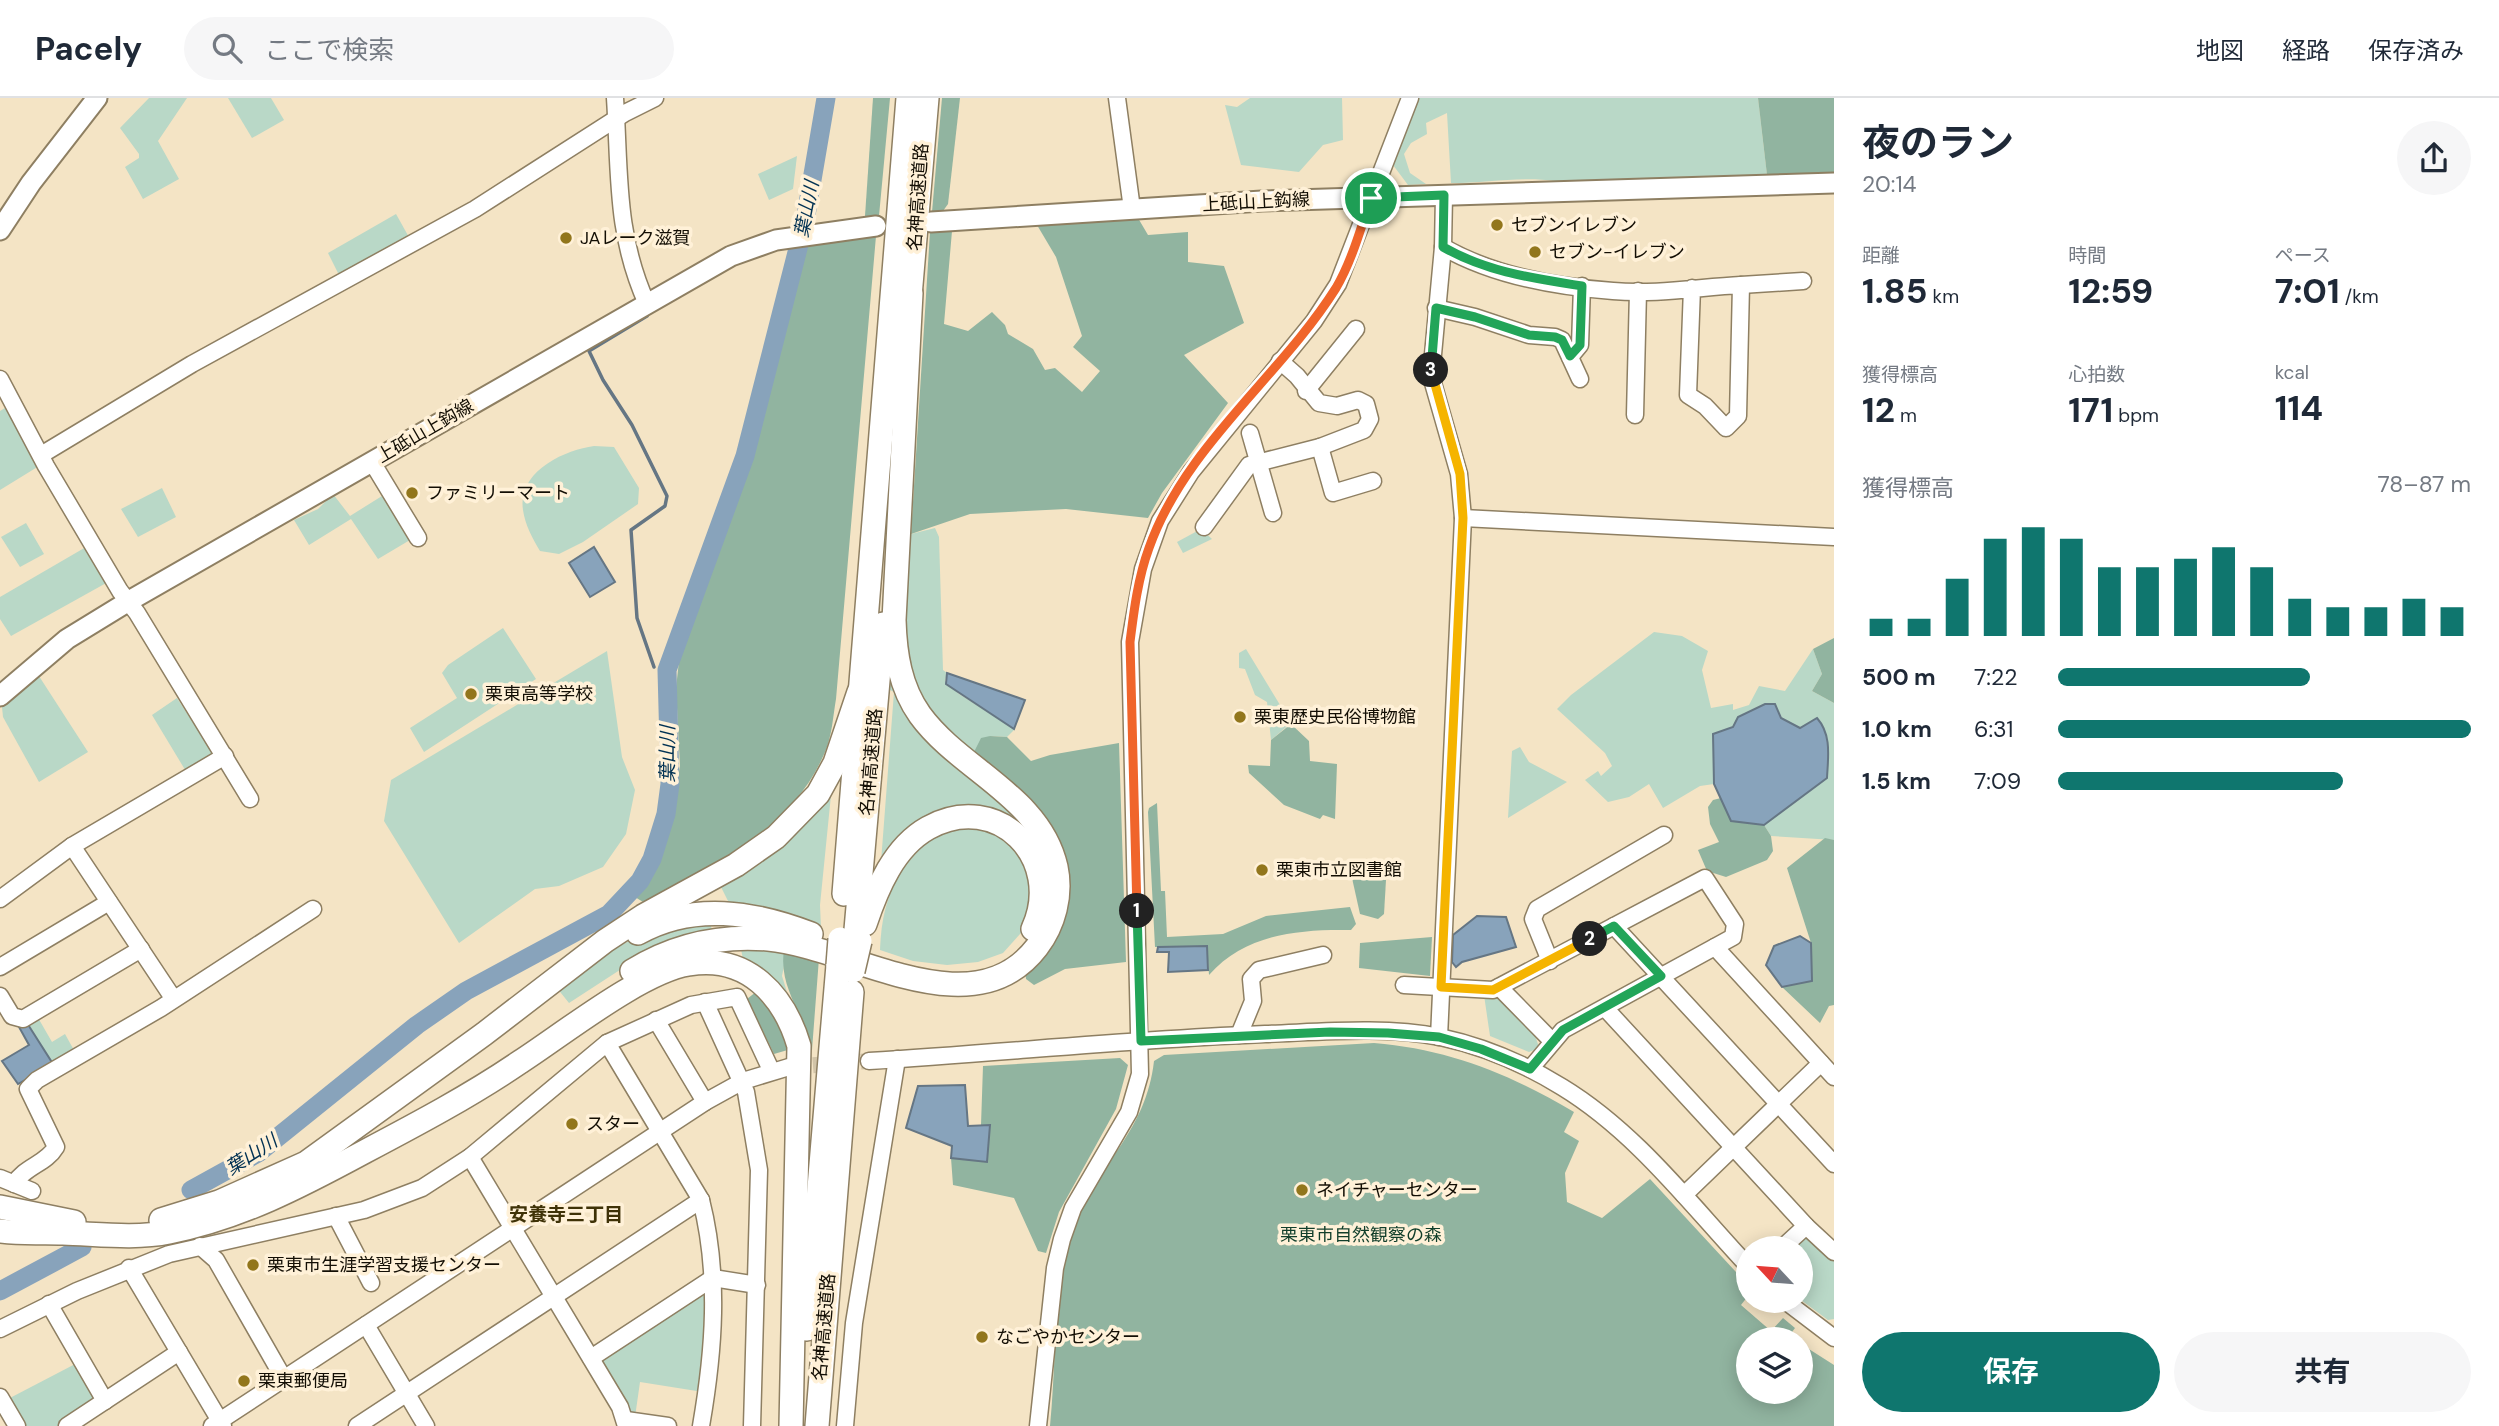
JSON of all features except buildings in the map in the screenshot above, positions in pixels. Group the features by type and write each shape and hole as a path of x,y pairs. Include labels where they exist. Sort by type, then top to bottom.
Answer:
{"highway":[{"name":"名神高速道路","path":"852,940 859,692 908,98"},
{"name":"名神高速道路","path":"798,1426 846,968 852,940 927,98"},
{"path":"571,1028 609,988 634,969 666,953 715,939 795,943 919,981 966,984 991,979 1013,969 1030,956 1051,922 1057,901 1058,878 1054,857 1044,837 1013,799 939,737 920,716 908,695 898,667 894,620 911,293"},
{"path":"1,1210 77,1223 124,1224 162,1219 219,1202 306,1163 565,974 605,941 643,916 736,865 798,818 818,794 835,763 859,692"},
{"path":"565,974 648,928 682,916 715,913 741,913 922,968 970,972 995,965 1027,942 1041,903 1042,878 1035,858 1009,829 989,820 968,817 945,820 926,829 897,857 884,875 852,940"},
{"path":"0,1231 166,1233 251,1209 412,1127 518,1064 654,975 688,964 735,967 757,977 773,991 791,1019 799,1046 791,1426"},
{"name":"名神高速道路","path":"817,1426 846,968"},
{"path":"1,1210 60,1233"}],"main road":[{"path":"0,230 31,183 97,98"},
{"name":"上砥山上鈎線","path":"931,222 1371,198 1834,183"},
{"name":"上砥山上鈎線","path":"0,696 67,639 129,601 731,256 793,237 876,226"}],"street":[{"path":"615,98 615,142 625,244 647,304"},
{"path":"41,455 192,364 495,197 616,119 655,98"},
{"path":"1117,98 1132,209"},
{"path":"1038,1426 1055,1268 1062,1239 1073,1208 1129,1112 1140,1074 1130,678 1135,605 1149,547 1172,501 1191,472 1314,321 1338,284 1410,98"},
{"path":"1439,1037 1463,518 1460,474 1431,376 1443,247 1444,195"},
{"path":"1443,247 1493,270 1613,292 1803,281"},
{"path":"1692,288 1688,396 1706,406 1727,428 1738,416 1741,285"},
{"path":"1570,356 1580,345 1582,286"},
{"path":"1635,415 1638,291"},
{"path":"1436,308 1475,317 1529,335 1562,340 1580,379"},
{"path":"1307,391 1356,329"},
{"path":"1204,527 1249,465 1320,447 1364,430 1370,419 1366,404 1358,400 1328,407 1319,404 1297,376 1280,361"},
{"path":"0,379 41,455 250,799"},
{"path":"1250,433 1273,513"},
{"path":"1320,447 1333,493 1373,481"},
{"path":"372,462 418,538"},
{"path":"1463,518 1834,537"},
{"path":"0,899 72,846 225,756"},
{"path":"1550,961 1533,919 1537,909 1664,835"},
{"path":"72,846 173,998"},
{"path":"1404,985 1499,987 1705,878 1735,924 1733,937 1563,1030 1530,1069"},
{"path":"0,967 109,902"},
{"path":"7,1181 50,1156 56,1147 28,1089 37,1080 313,909"},
{"path":"1614,926 1834,1164"},
{"path":"1715,947 1834,1077"},
{"path":"0,996 12,1016 23,1019 141,948"},
{"path":"1239,1035 1253,1001 1251,979 1259,970 1323,955"},
{"path":"1499,987 1552,1041"},
{"path":"0,1329 129,1268 200,1245 364,1210 422,1188 471,1157 607,1043 656,1020 705,1002 737,997 771,1070"},
{"path":"705,1002 743,1081 759,1170 752,1426"},
{"path":"1605,1008 1733,1149 1834,1252"},
{"path":"656,1020 705,1102"},
{"path":"869,1061 1239,1035 1330,1032 1439,1037 1481,1049 1530,1069 1562,1087 1608,1121 1684,1195 1736,1253"},
{"path":"607,1043 701,1200 713,1278 714,1328 701,1426"},
{"path":"845,1426 854,1323 897,1059"},
{"path":"1684,1195 1821,1063"},
{"path":"129,1268 218,1424 660,1130 743,1081 771,1070 789,1067"},
{"path":"471,1157 591,1358 626,1423 668,1426"},
{"path":"7,1181 32,1191"},
{"path":"356,1426 701,1200"},
{"path":"335,1216 371,1283"},
{"path":"1795,1236 1806,1226"},
{"path":"200,1245 216,1260 284,1379"},
{"path":"591,1358 713,1278 757,1285"},
{"path":"49,1304 105,1401"},
{"path":"1801,1313 1833,1337"},
{"path":"366,1325 426,1426"},
{"path":"67,1426 179,1352"},
{"path":"0,1397 17,1426"}],"green space":[{"path":"149,98 187,98 158,141 179,179 143,199 125,167 139,158 139,154 120,128"},
{"path":"228,98 271,98 284,120 252,138"},
{"path":"873,98 890,98 879,216 865,216"},
{"path":"942,98 960,98 948,204 943,211 932,212"},
{"path":"1250,98 1342,98 1343,140 1323,145 1299,172 1241,165 1225,105 1237,107"},
{"path":"1419,98 1758,98 1767,175 1556,181 1516,179 1451,183 1447,113 1426,123 1427,134 1411,143 1404,154 1410,173 1426,184 1408,185 1393,165"},
{"path":"1758,98 1834,98 1834,173 1767,175"},
{"path":"797,156 793,189 769,200 758,174"},
{"path":"396,214 410,239 340,277 328,253"},
{"path":"1138,218 1148,235 1188,232 1188,262 1224,266 1244,323 1184,355 1228,403 1162,493 1148,518 1066,509 970,514 911,534 930,232 952,231 944,324 968,331 992,312 1005,325 1008,334 1033,349 1045,370 1055,368 1082,392 1100,371 1073,347 1082,336 1056,257 1037,225"},
{"path":"876,236 836,699 825,752 811,780 771,824 723,859 643,902 635,897 654,863 670,819 680,766 676,688 680,652 751,462 802,247"},
{"path":"10,405 39,466 0,490 0,411"},
{"path":"594,446 614,447 639,488 638,504 583,542 559,554 540,551 524,516 523,497 527,485 545,465 557,458"},
{"path":"162,488 176,517 138,537 121,509"},
{"path":"333,494 350,516 382,496 410,540 378,559 351,519 309,545 294,520 318,509"},
{"path":"26,523 44,554 20,567 1,537"},
{"path":"935,528 939,537 943,670 947,673 945,681 959,694 1015,729 1007,737 990,736 974,752 936,721 922,701 906,656 903,631 904,582 911,534"},
{"path":"1201,529 1212,539 1183,553 1177,542"},
{"path":"86,547 108,582 11,636 0,619 0,597"},
{"path":"503,628 536,679 424,752 410,728 457,698 442,673 448,665"},
{"path":"1654,632 1682,636 1708,651 1702,670 1711,708 1733,704 1733,710 1749,705 1759,686 1785,691 1813,649 1822,674 1812,691 1834,703 1834,840 1771,836 1764,825 1779,812 1800,728 1781,718 1774,704 1750,710 1733,727 1713,735 1714,784 1700,786 1663,808 1649,784 1629,797 1608,802 1585,780 1598,771 1601,776 1612,766 1605,753 1557,709 1571,695"},
{"path":"1834,638 1834,703 1812,691 1822,674 1813,649"},
{"path":"1246,649 1291,723 1271,740 1267,702 1255,695 1245,669 1239,668 1239,653"},
{"path":"607,651 622,757 635,790 626,834 603,867 559,886 535,889 459,943 384,821 391,780"},
{"path":"890,660 898,684 1039,838 979,809 881,862 894,692 888,689"},
{"path":"37,673 88,752 39,782 3,717 2,707"},
{"path":"177,698 213,753 213,757 187,773 152,715"},
{"path":"1291,724 1309,741 1310,761 1337,764 1335,819 1323,815 1320,819 1284,805 1249,773 1248,765 1270,766 1271,740"},
{"path":"1007,737 1031,761 1119,743 1126,962 1065,969 1034,985 1026,979 1025,967 1065,881 974,752 981,738"},
{"path":"1520,747 1529,762 1567,782 1508,818 1512,751"},
{"path":"832,785 820,905 821,928 730,905 717,879"},
{"path":"1721,798 1731,821 1764,825 1771,836 1773,851 1767,860 1726,877 1707,871 1698,850 1719,842 1710,824 1708,807 1713,800"},
{"path":"1157,803 1161,891 1165,891 1167,937 1223,934 1266,916 1350,907 1356,924 1351,930 1293,933 1256,942 1223,961 1209,975 1207,946 1155,947 1148,812 1149,808"},
{"path":"949,823 997,829 1031,865 1028,925 1003,953 978,962 947,965 913,961 880,950 885,910 898,877 919,850"},
{"path":"1825,838 1834,840 1834,1005 1829,1006 1820,1023 1782,987 1812,980 1811,943 1787,868"},
{"path":"1348,860 1387,863 1384,914 1378,919 1360,914"},
{"path":"709,919 712,930 629,964 569,1003 557,988 597,958 646,932"},
{"path":"1432,937 1430,976 1359,968 1360,943"},
{"path":"739,940 788,945 782,976 787,992 768,973 743,959"},
{"path":"784,950 819,958 812,1050 806,1050 802,1024 788,989 783,964"},
{"path":"761,988 791,1049 774,1054 747,999"},
{"path":"1484,995 1503,1002 1519,1013 1532,1029 1539,1048 1529,1052 1490,1036"},
{"path":"37,1016 52,1042 65,1034 75,1052 53,1064 27,1023"},
{"name":"栗東市自然観察の森","path":"1374,1043 1401,1046 1478,1065 1550,1098 1574,1112 1564,1132 1579,1141 1565,1173 1567,1202 1602,1218 1650,1179 1736,1272 1736,1313 1750,1313 1766,1327 1736,1327 1736,1404 1813,1404 1813,1352 1834,1365 1834,1426 1050,1426 1057,1321 1070,1244 1088,1198 1142,1107 1154,1061 1164,1055"},
{"path":"1120,1058 1128,1065 1116,1109 1059,1212 1046,1253 1038,1251 1014,1198 953,1185 951,1158 987,1161 989,1125 981,1125 983,1066"},
{"path":"1813,1242 1834,1260 1834,1319 1828,1320 1813,1309"},
{"path":"701,1291 709,1295 703,1392 640,1382 635,1417 628,1412 600,1365 602,1356"},
{"name":"栗東市自然観察の森","path":"1783,1318 1794,1327 1775,1327"},
{"path":"79,1362 98,1393 96,1401 59,1426 24,1426 8,1399"}],"water":[{"path":"594,547 615,582 590,597 569,563"},
{"path":"947,673 1025,700 1014,729 946,684"},
{"path":"1765,704 1775,704 1781,718 1800,728 1817,718 1827,739 1827,778 1764,825 1731,821 1714,784 1713,734 1733,727 1738,717"},
{"path":"1477,916 1506,917 1516,947 1462,962 1456,967 1452,962 1453,935"},
{"path":"1800,936 1811,943 1812,981 1782,987 1766,965 1774,946"},
{"path":"1207,946 1208,970 1168,972 1169,952 1157,952 1158,947"},
{"path":"27,1023 53,1064 18,1084 2,1061 29,1045 19,1027"},
{"path":"965,1085 968,1126 990,1125 987,1162 951,1158 952,1146 906,1128 918,1086"}],"waterway":[{"name":"葉山川","path":"191,1190 258,1153 417,1025 466,991 609,914 640,881 652,859 666,814 670,784 667,670 745,456 805,221 826,98"},
{"path":"647,316 589,351 603,380 632,425 667,496 665,506 631,530 637,618 654,667"},
{"name":"葉山川","path":"667,670 669,688"},
{"name":"葉山川","path":"0,1291 82,1247"}],"tunnel":[{"path":"789,1067 869,1061"}],"place":[{"name":"セブンイレブン","path":"1497,225"},
{"name":"JAレーク滋賀","path":"566,238"},
{"name":"セブン-イレブン","path":"1535,252"},
{"name":"ファミリーマート","path":"412,493"},
{"name":"栗東高等学校","path":"471,694"},
{"name":"栗東歴史民俗博物館","path":"1240,717"},
{"name":"栗東市立図書館","path":"1262,870"},
{"name":"スター","path":"572,1124"},
{"name":"ネイチャーセンター","path":"1302,1190"},
{"name":"栗東市生涯学習支援センター","path":"253,1265"},
{"name":"なごやかセンター","path":"982,1337"},
{"name":"栗東郵便局","path":"244,1381"}],"district":[{"name":"安養寺三丁目","path":"566,1214"}],"route":[{"path":"1444,195 1443,247 1484,268 1582,286 1580,345 1570,356 1562,340 1555,337 1529,335 1475,317 1436,308 1431,354 1431,376 1461,484 1463,518 1441,987 1493,990 1614,926 1661,976 1563,1030 1530,1069 1481,1049 1439,1037 1388,1033 1330,1032 1141,1041 1130,642 1135,605 1149,547 1160,521 1191,472 1314,321 1338,284 1371,198 1444,195"}]}
